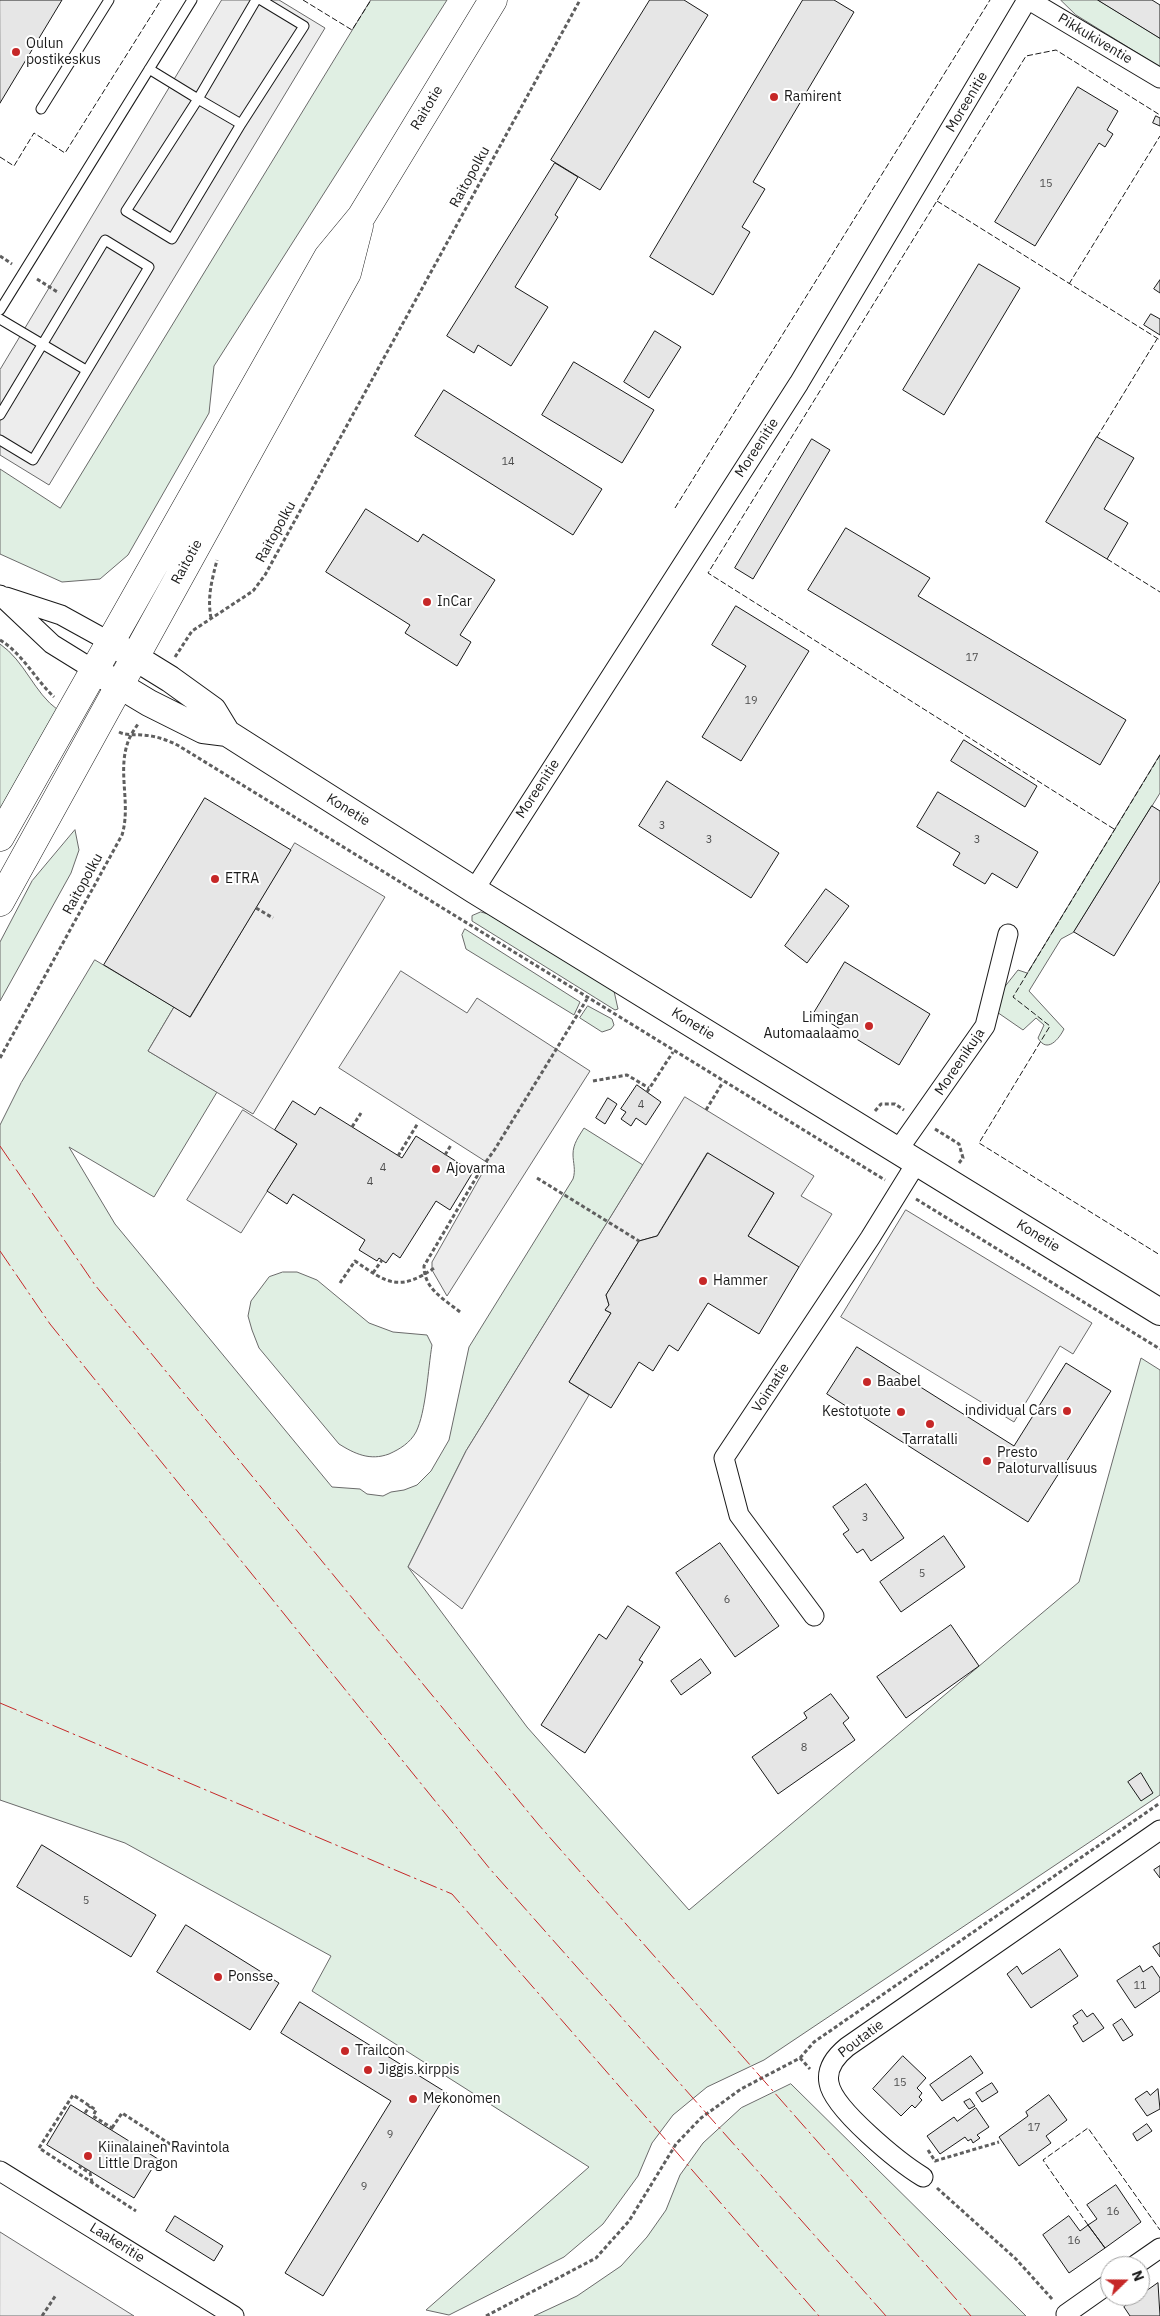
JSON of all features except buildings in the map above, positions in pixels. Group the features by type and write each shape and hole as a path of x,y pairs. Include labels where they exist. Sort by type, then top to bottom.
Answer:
{"main road":[{"name":"Raitotie","path":"0,837 328,257 361,217 493,0"},
{"name":"Raitotie","path":"0,902 347,273 361,217"}],"street":[{"name":"Pikkukiventie","path":"1028,0 1160,78"},
{"name":"Moreenitie","path":"474,890 799,383 1028,0"},
{"path":"0,595 61,614 110,642"},
{"path":"0,595 52,644 94,670"},
{"name":"Konetie","path":"110,642 213,710 227,733"},
{"name":"Konetie","path":"94,670 149,703 203,730 227,733 474,890 1160,1312"},
{"name":"Moreenikuja","path":"908,1156 985,1026 1008,934"},
{"name":"Voimatie","path":"814,1616 739,1515 724,1458 870,1238 899,1189 908,1156"},
{"name":"Poutatie","path":"829,2083 829,2074 834,2059 847,2047 1160,1830"},
{"path":"829,2083 839,2104 908,2168 923,2177"},
{"name":"Laakeritie","path":"0,2171 234,2316"},
{"path":"1148,2256 1160,2248"},
{"path":"1066,2315 1100,2290"}],"lane":[{"path":"41,108 109,0"},
{"path":"0,310 192,0"},
{"path":"256,0 198,99 126,211 172,239 241,124 304,26 261,0"},
{"path":"149,68 241,124"},
{"path":"0,414 105,240 149,267 33,460 0,440"},
{"path":"0,319 86,370"}],"path":[{"name":"Raitopolku","path":"164,676 192,632 253,591 265,575 580,0"},
{"path":"211,618 208,603 210,586 220,551"},
{"name":"Raitopolku","path":"0,1058 122,835 127,809 124,759 127,743 149,703"},
{"path":"132,734 163,739 179,746 673,1052 1160,1349"},
{"path":"256,908 273,918"},
{"path":"460,1312 430,1288 424,1275 424,1266 468,1190 587,998"},
{"path":"647,1092 673,1052"},
{"path":"593,1080 627,1074 649,1088"},
{"path":"706,1110 723,1082"},
{"path":"352,1127 361,1113"},
{"path":"398,1156 418,1123"},
{"path":"445,1154 451,1145"},
{"path":"537,1178 639,1241"},
{"path":"340,1283 355,1260 388,1282 412,1280 436,1267"},
{"path":"373,1273 382,1260"},
{"path":"486,2316 535,2288 587,2265 596,2258 629,2221 676,2144 701,2118 741,2089 800,2058 814,2042 1160,1803"},
{"path":"800,2058 817,2076 829,2083"},
{"path":"136,2210 39,2148 73,2095 96,2110 93,2116 112,2129 122,2113 176,2148"},
{"path":"85,2113 90,2106"},
{"path":"928,2150 935,2161 999,2142"},
{"path":"81,2166 90,2174 93,2183"},
{"path":"923,2177 1016,2259 1066,2315"},
{"path":"42,2316 56,2295"}],"green space":[{"path":"371,0 447,0 214,366 209,413 128,555 100,579 62,582 0,554 0,469 60,508"},
{"path":"1061,0 1098,0 1160,38 1160,67 1076,15"},
{"path":"0,644 9,651 42,695 58,710 0,816"},
{"path":"1160,755 1160,793 1074,932 1061,939 1029,991 1064,1029 1056,1040 1049,1045 1045,1045 1038,1038 1044,1025 1036,1018 1023,1030 994,1010 1003,989 1018,970 1027,973"},
{"path":"75,830 79,850 71,873 0,1001 0,942 32,881"},
{"path":"481,912 488,914 614,991 618,1009 615,1010 472,921 472,916"},
{"path":"465,929 580,1002 574,1015 466,949 462,935"},
{"path":"95,960 174,1007 148,1051 217,1092 154,1197 69,1147 115,1224 332,1487 360,1489 367,1494 383,1496 417,1485 431,1471 449,1440 469,1347 573,1179 574,1147 584,1128 643,1165 466,1451 408,1567 527,1727 689,1910 1079,1582 1141,1358 1160,1370 1160,1795 764,2060 707,2087 673,2115 652,2143 638,2176 603,2224 564,2257 449,2315 426,2310 589,2167 312,1991 331,1956 125,1843 0,1800 0,1125 21,1083"},
{"path":"588,1006 612,1019 614,1025 611,1029 602,1032 580,1018"},
{"path":"283,1272 297,1272 317,1280 369,1323 393,1332 427,1335 432,1345 422,1413 416,1432 401,1448 382,1456 369,1457 351,1451 339,1444 259,1348 248,1316 251,1301 269,1277"},
{"path":"791,2084 1026,2316 534,2316 577,2296 621,2266 647,2237 666,2210 680,2175 703,2143 741,2108"}],"shaded area":[{"path":"222,0 279,0 325,28 49,485 0,455 0,370"},
{"path":"295,843 385,897 253,1114 148,1051 174,1007 190,1017"},
{"path":"401,971 467,1013 477,998 590,1071 447,1296 432,1270 432,1262 488,1163 339,1068"},
{"path":"685,1097 814,1176 801,1196 832,1214 799,1267 748,1236 774,1193 707,1153 657,1236 639,1241 606,1295 609,1305 605,1310 611,1313 569,1382 589,1395 462,1609 408,1567 466,1451"},
{"path":"243,1110 297,1144 241,1233 187,1200"},
{"path":"906,1210 1092,1323 1073,1354 1060,1346 1014,1422 841,1317"},
{"path":"0,2232 134,2316 0,2316"}],"fence":[{"path":"0,157 14,166 34,133 65,153 161,0"},
{"path":"303,0 352,30 371,0"},
{"path":"675,508 990,0"},
{"path":"1114,829 708,573 1026,56 1056,50 1160,115"},
{"path":"1069,284 1160,136"},
{"path":"937,201 1160,340"},
{"path":"1097,437 1157,339"},
{"path":"1107,559 1160,592"},
{"path":"1160,755 1013,997 1050,1026 979,1143 1160,1255"},
{"path":"1088,2225 1043,2160 1088,2128 1160,2230"}],"power":[{"path":"0,1146 95,1285 538,1824 971,2316"},
{"path":"0,1251 50,1324 490,1869 886,2316"},
{"path":"0,1703 452,1894 819,2316"}],"place":[{"name":"Oulun postikeskus","path":"16,52"},
{"name":"Ramirent","path":"774,97"},
{"name":"InCar","path":"427,602"},
{"name":"ETRA","path":"215,879"},
{"name":"Limingan Automaalaamo","path":"869,1026"},
{"name":"Ajovarma","path":"436,1169"},
{"name":"Hammer","path":"703,1281"},
{"name":"Baabel","path":"867,1382"},
{"name":"individual Cars","path":"1067,1411"},
{"name":"Kestotuote","path":"901,1412"},
{"name":"Tarratalli","path":"930,1424"},
{"name":"Presto Paloturvallisuus","path":"987,1461"},
{"name":"Ponsse","path":"218,1977"},
{"name":"Trailcon","path":"345,2051"},
{"name":"Jiggis kirppis","path":"368,2070"},
{"name":"Mekonomen","path":"413,2099"},
{"name":"Kiinalainen Ravintola Little Dragon","path":"88,2156"}]}
